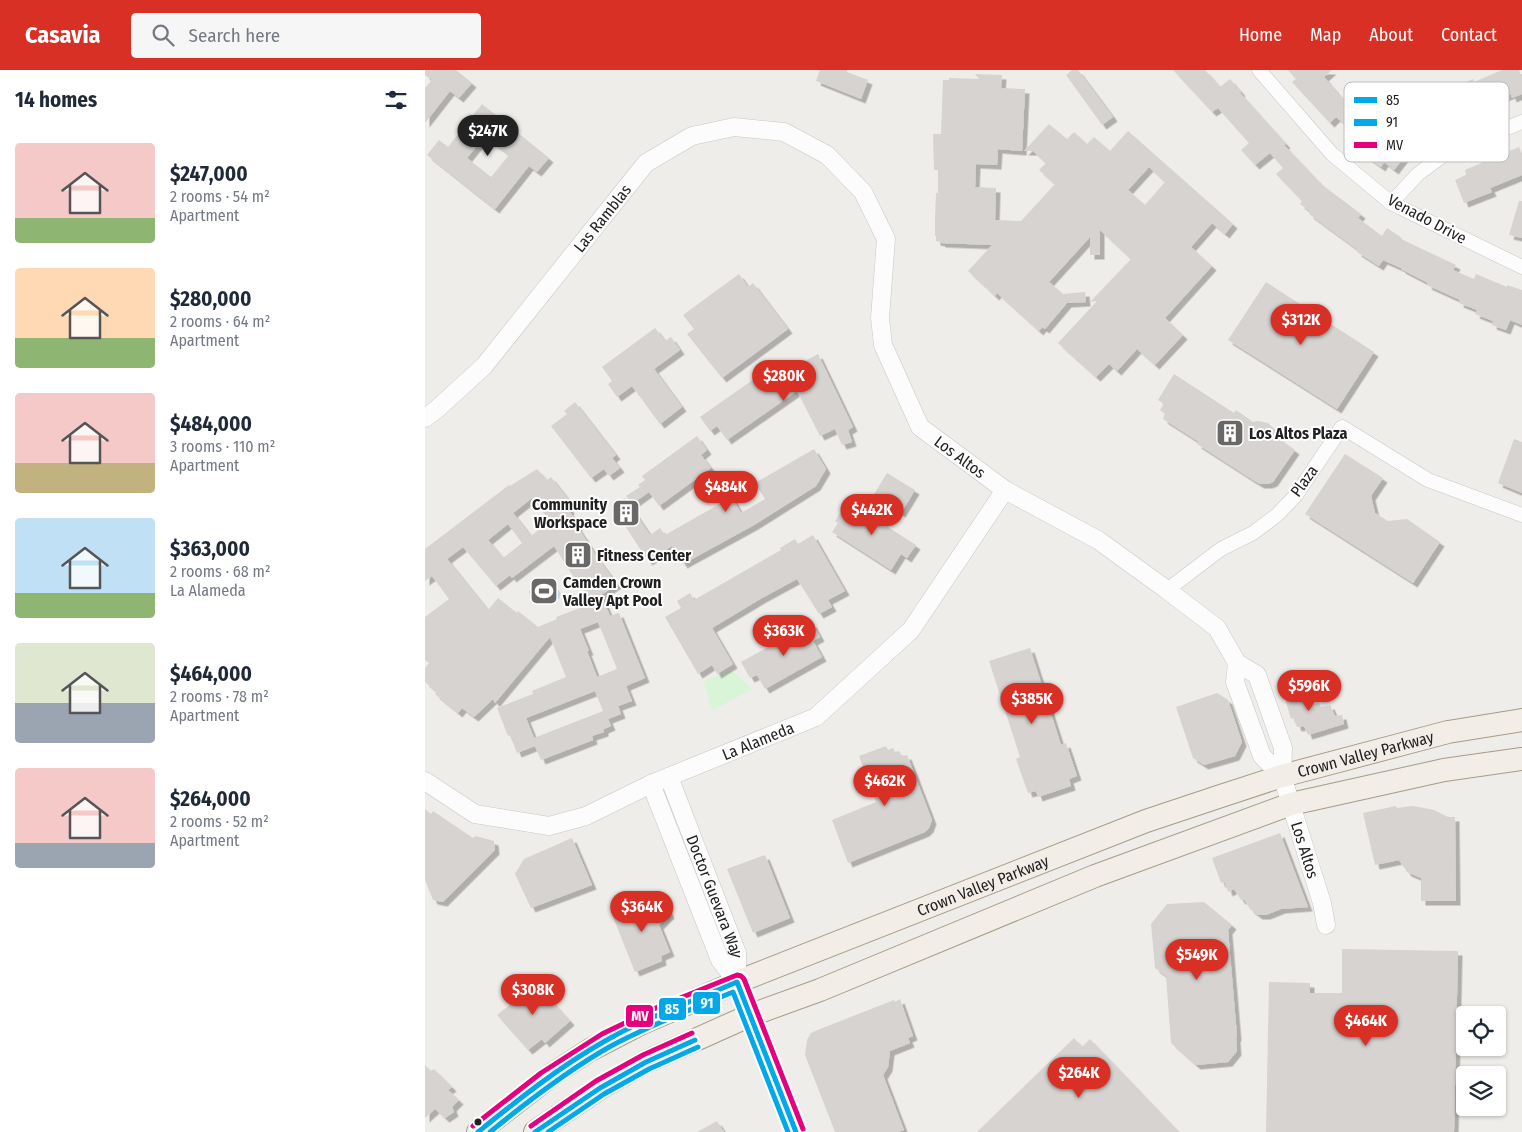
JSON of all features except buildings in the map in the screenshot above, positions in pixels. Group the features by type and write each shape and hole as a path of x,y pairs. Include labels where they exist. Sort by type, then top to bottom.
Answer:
{"main road":[{"name":"Crown Valley Parkway","path":"478,1132 530,1091 590,1050 640,1024 737,982 1146,821 1282,776 1448,732 1522,720"},
{"name":"Crown Valley Parkway","path":"535,1132 600,1088 646,1062 751,1015 820,990 1095,876 1291,804 1444,770 1522,759"},
{"path":"737,982 796,1132"}],"street":[{"name":"Venado Drive","path":"1259,70 1332,154 1391,203 1522,267"},
{"path":"1509,127 1522,122"},
{"name":"Las Ramblas","path":"425,418 483,366 646,163 692,136 734,127 783,132 827,155"},
{"name":"Los Altos","path":"827,155 863,192 886,239 880,318 883,345 920,428 1005,490 1098,540 1167,590 1217,628 1237,663 1257,675 1283,748 1282,776 1322,903 1326,925"},
{"path":"1391,203 1418,174 1434,162"},
{"name":"Plaza","path":"1167,590 1221,549 1253,533 1277,515 1296,495 1342,427 1428,480 1522,516"},
{"name":"La Alameda","path":"425,782 475,814 549,826 586,816 651,784 816,717 911,630 1005,490"},
{"name":"Doctor Guevara Way","path":"669,777 737,954 737,982"},
{"name":"Doctor Guevara Way","path":"651,784 720,960 737,982"}],"green space":[{"path":"731,670 752,689 712,711 704,681"}],"water":[{"name":"Camden Crown Valley Apt Pool","path":"539,581 545,585 554,581 561,593 559,599 549,601 542,595 534,598 530,596 529,591"}],"transit line":[{"name":"MV","path":"473,1126 541,1073 602,1034 658,1007 737,975 744,979 803,1129"},
{"name":"85","path":"478,1132 555,1073 605,1041 654,1017 737,982 796,1132"},
{"name":"91","path":"490,1132 549,1086 611,1046 656,1024 733,992 788,1132"},
{"name":"MV","path":"531,1126 596,1081 643,1055 692,1033"},
{"name":"85","path":"535,1132 600,1088 646,1062 695,1040"},
{"name":"91","path":"548,1132 604,1094 649,1069 698,1047"}],"place":[{"name":"Los Altos Plaza","path":"1230,433"},
{"name":"Community Workspace","path":"626,513"},
{"name":"Fitness Center","path":"578,555"},
{"name":"Camden Crown Valley Apt Pool","path":"544,591"}]}
